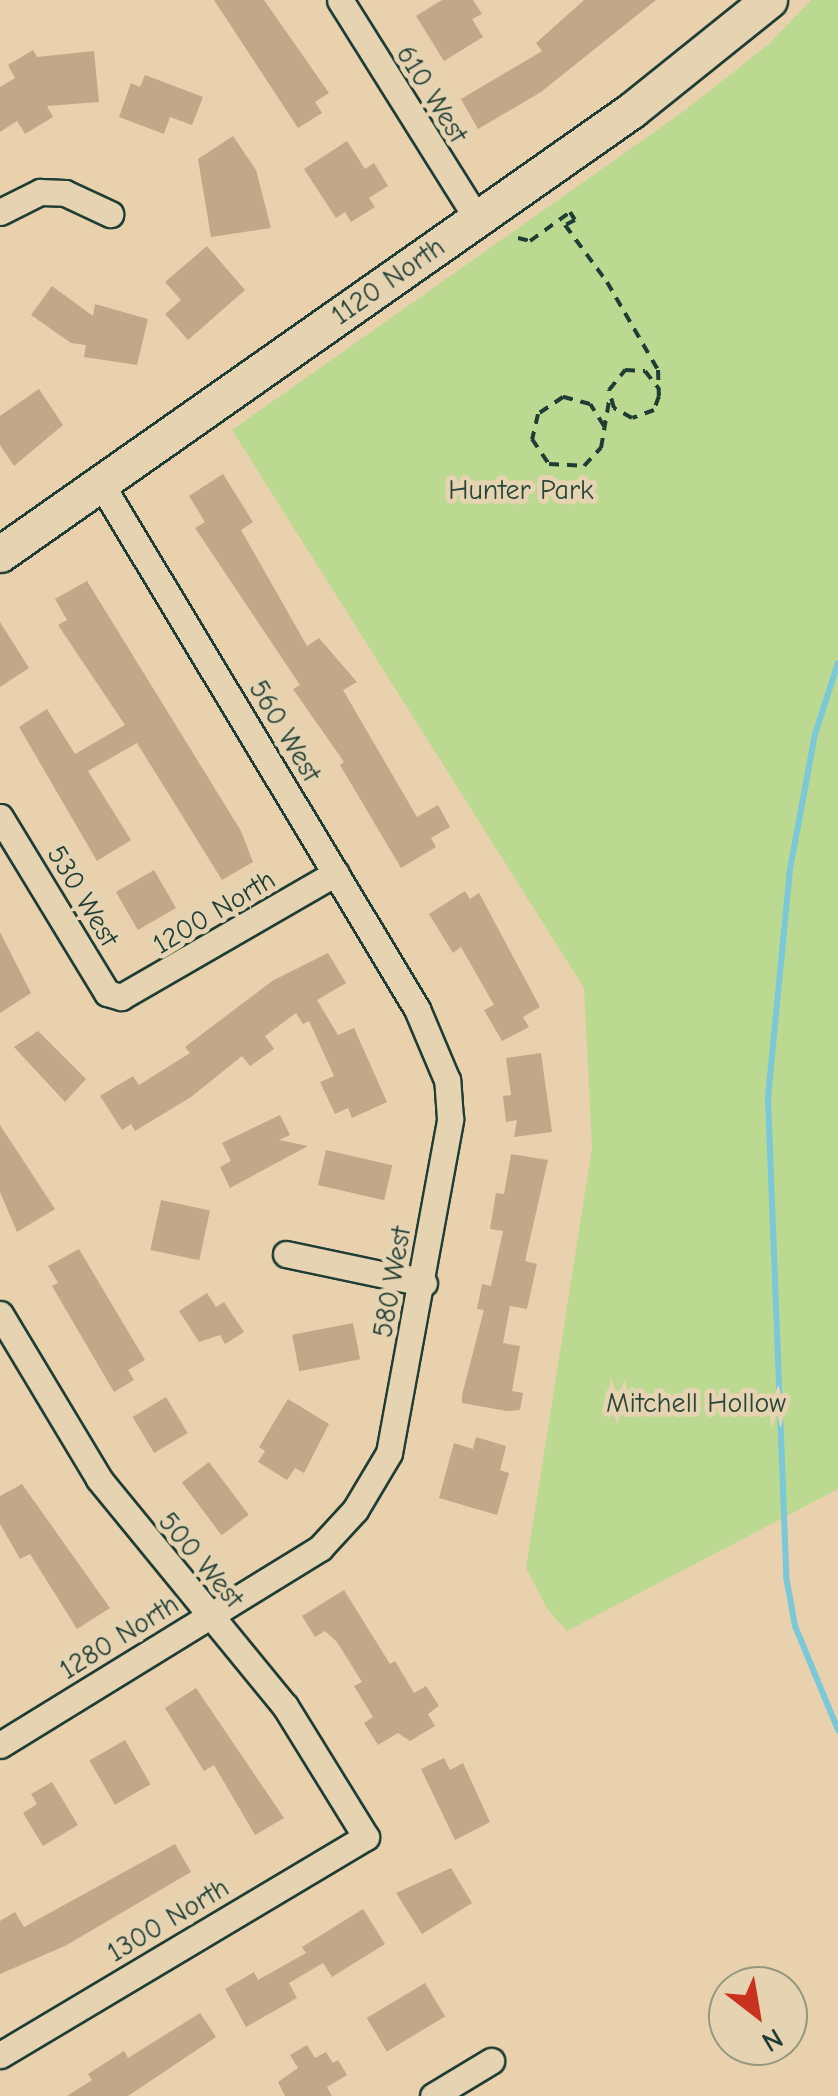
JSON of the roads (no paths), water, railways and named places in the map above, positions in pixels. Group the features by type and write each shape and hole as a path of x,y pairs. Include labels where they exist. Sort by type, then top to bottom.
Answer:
{"street":[{"name":"610 West","path":"341,0 477,218"},
{"name":"1120 North","path":"0,554 699,61 769,0"},
{"path":"0,212 40,192 64,192 110,214"},
{"name":"560 West","path":"101,484 417,1009"},
{"name":"530 West","path":"0,817 107,993 121,997"},
{"name":"1200 North","path":"121,997 336,873"},
{"name":"580 West","path":"320,1548 356,1510 389,1454 424,1283 450,1118 447,1080 417,1009"},
{"path":"286,1254 424,1283"},
{"name":"500 West","path":"0,1314 99,1479 302,1731 366,1837"},
{"name":"1280 North","path":"0,1745 320,1548"},
{"name":"1300 North","path":"0,2055 366,1837"},
{"path":"433,2096 491,2061"}],"waterway":[{"path":"838,663 815,734 790,869 768,1098 786,1576 795,1626 838,1730"}],"park label":[{"name":"Hunter Park","path":"521,490"},
{"name":"Mitchell Hollow","path":"696,1403"}]}
